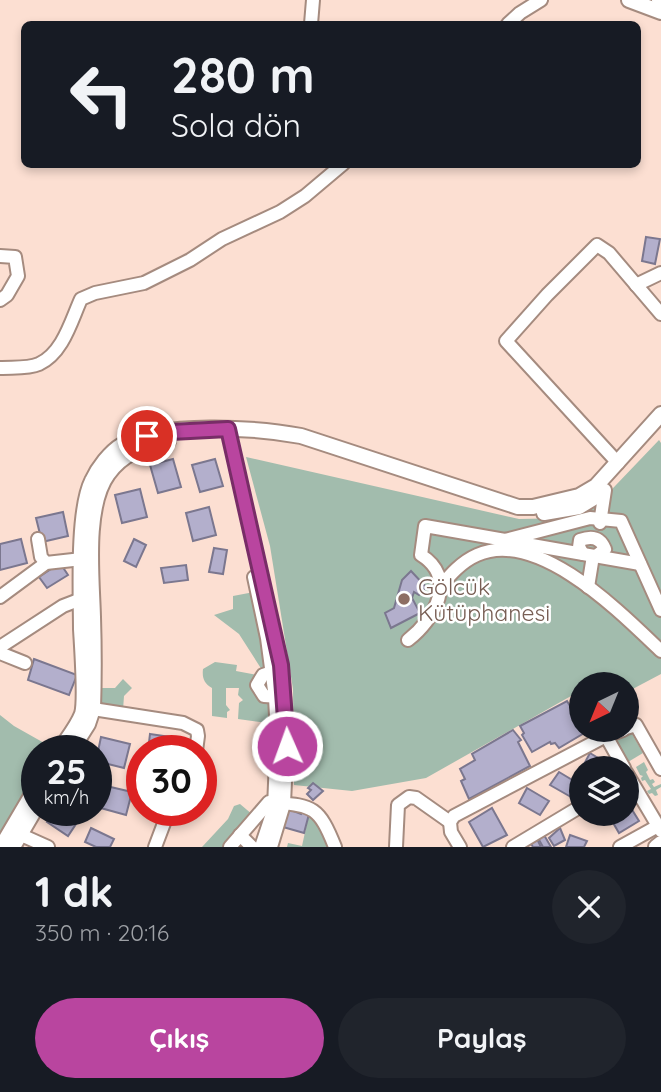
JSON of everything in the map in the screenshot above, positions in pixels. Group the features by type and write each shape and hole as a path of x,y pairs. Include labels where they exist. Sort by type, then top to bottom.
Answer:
{"main road":[{"path":"629,0 661,12"},
{"path":"81,735 93,709 87,597 82,559 85,505 91,482 103,464 122,445 159,434 271,430 301,436 524,508 586,494 618,463 661,414"},
{"path":"69,735 83,712 87,597 95,509 107,475 130,453 158,442 226,433 267,439 302,445 522,515 579,507 592,501 606,490 661,427"},
{"path":"1,847 21,813"},
{"path":"656,847 661,843"}],"street":[{"path":"311,21 313,0"},
{"path":"511,21 541,0"},
{"path":"0,368 40,364 53,353 62,344 81,299 95,293 144,283 190,260 222,239 280,212 306,196 338,168"},
{"path":"618,463 506,341 597,245 604,248 661,314"},
{"path":"0,256 15,257 18,276 7,295 0,300"},
{"path":"636,285 661,273"},
{"path":"226,433 288,735 271,847"},
{"path":"601,521 606,490"},
{"path":"506,540 590,518 621,522 661,610"},
{"path":"408,640 420,631 432,614 440,587 438,570 421,555 425,526 640,564"},
{"path":"38,539 41,557 46,564"},
{"path":"440,587 458,568 477,555 501,550 533,556 556,566 603,597 661,651"},
{"path":"588,587 591,555"},
{"path":"0,597 46,564 82,559"},
{"path":"0,647 63,606 87,597"},
{"path":"0,653 25,663"},
{"path":"276,670 263,674 257,685 264,696 280,697"},
{"path":"93,709 183,723 197,730 198,735"},
{"path":"639,730 661,769"},
{"path":"460,847 451,832 450,822 454,816 595,742"},
{"path":"620,847 659,828 639,794"},
{"path":"396,847 398,805 404,799 416,798 450,822"},
{"path":"230,847 269,803 306,802 323,820 335,847"},
{"path":"261,847 279,804"},
{"path":"513,847 569,814"},
{"path":"155,847 163,826"},
{"path":"240,835 252,847"},
{"path":"16,840 48,847"}],"green space":[{"path":"659,440 661,674 639,686 639,672 569,672 569,697 426,778 352,791 294,785 293,689 270,546 246,457 519,519 567,518 594,508"},
{"path":"254,592 268,667 262,670 239,634 214,615 233,609 233,596"},
{"path":"215,662 237,665 236,671 257,675 272,701 271,729 268,723 238,719 239,703 243,700 238,695 239,688 226,688 226,705 230,710 227,712 227,718 212,716 212,688 203,678 203,669"},
{"path":"123,679 132,688 124,696 123,710 97,706 97,688 115,688"},
{"path":"0,715 30,735 21,735 21,799 0,833"},
{"path":"617,742 637,742 643,753 638,756 625,756"},
{"path":"644,762 650,780 655,782 652,784 654,787 661,784 656,790 658,795 649,794 647,791 651,789 645,780 642,781 639,765"},
{"path":"240,804 253,815 224,847 202,847 228,819 234,806"},
{"path":"309,814 314,815 330,847 287,847 288,843 302,846"}],"building":[{"path":"646,237 660,239 655,264 642,261"},
{"path":"173,459 181,487 158,493 150,465"},
{"path":"215,459 223,486 200,492 192,465"},
{"path":"140,489 147,517 122,523 115,495"},
{"path":"209,507 216,535 193,541 186,513"},
{"path":"63,512 68,536 42,542 36,518"},
{"path":"21,539 27,563 0,570 0,544"},
{"path":"134,539 146,545 136,567 124,561"},
{"path":"214,548 227,550 223,574 209,572"},
{"path":"60,563 68,575 47,588 39,577"},
{"path":"186,565 188,580 164,583 161,568"},
{"name":"Gölcük Kütüphanesi","path":"411,571 426,587 419,595 414,592 412,598 420,613 391,628 385,613 394,608 402,580"},
{"path":"34,659 77,675 69,695 28,680"},
{"path":"567,701 569,704 569,742 559,748 550,742 532,752 520,726"},
{"path":"513,730 521,740 518,742 530,766 469,799 461,781 465,779 460,769 475,760 472,754"},
{"path":"112,740 126,743 124,768 112,765"},
{"path":"559,772 569,778 569,796 550,785"},
{"path":"313,783 323,791 313,800 307,794"},
{"path":"112,787 126,791 126,815 112,811"},
{"path":"527,788 549,801 540,815 519,803"},
{"path":"287,808 294,808 293,811 301,814 302,811 309,814 304,833 283,827"},
{"path":"492,808 507,835 483,847 469,822"},
{"path":"53,826 75,826 68,836"},
{"path":"615,826 631,826 619,833"},
{"path":"91,828 114,839 110,847 96,847 85,842"},
{"path":"560,828 565,840 554,846 549,838"},
{"path":"544,835 551,847 543,847 538,838"},
{"path":"570,835 587,841 584,847 566,847"},
{"path":"537,839 541,847 533,847 530,842"}],"place":[{"name":"Gölcük Kütüphanesi","path":"404,599"}],"route":[{"path":"147,436 228,429 281,665 287,746"}]}
